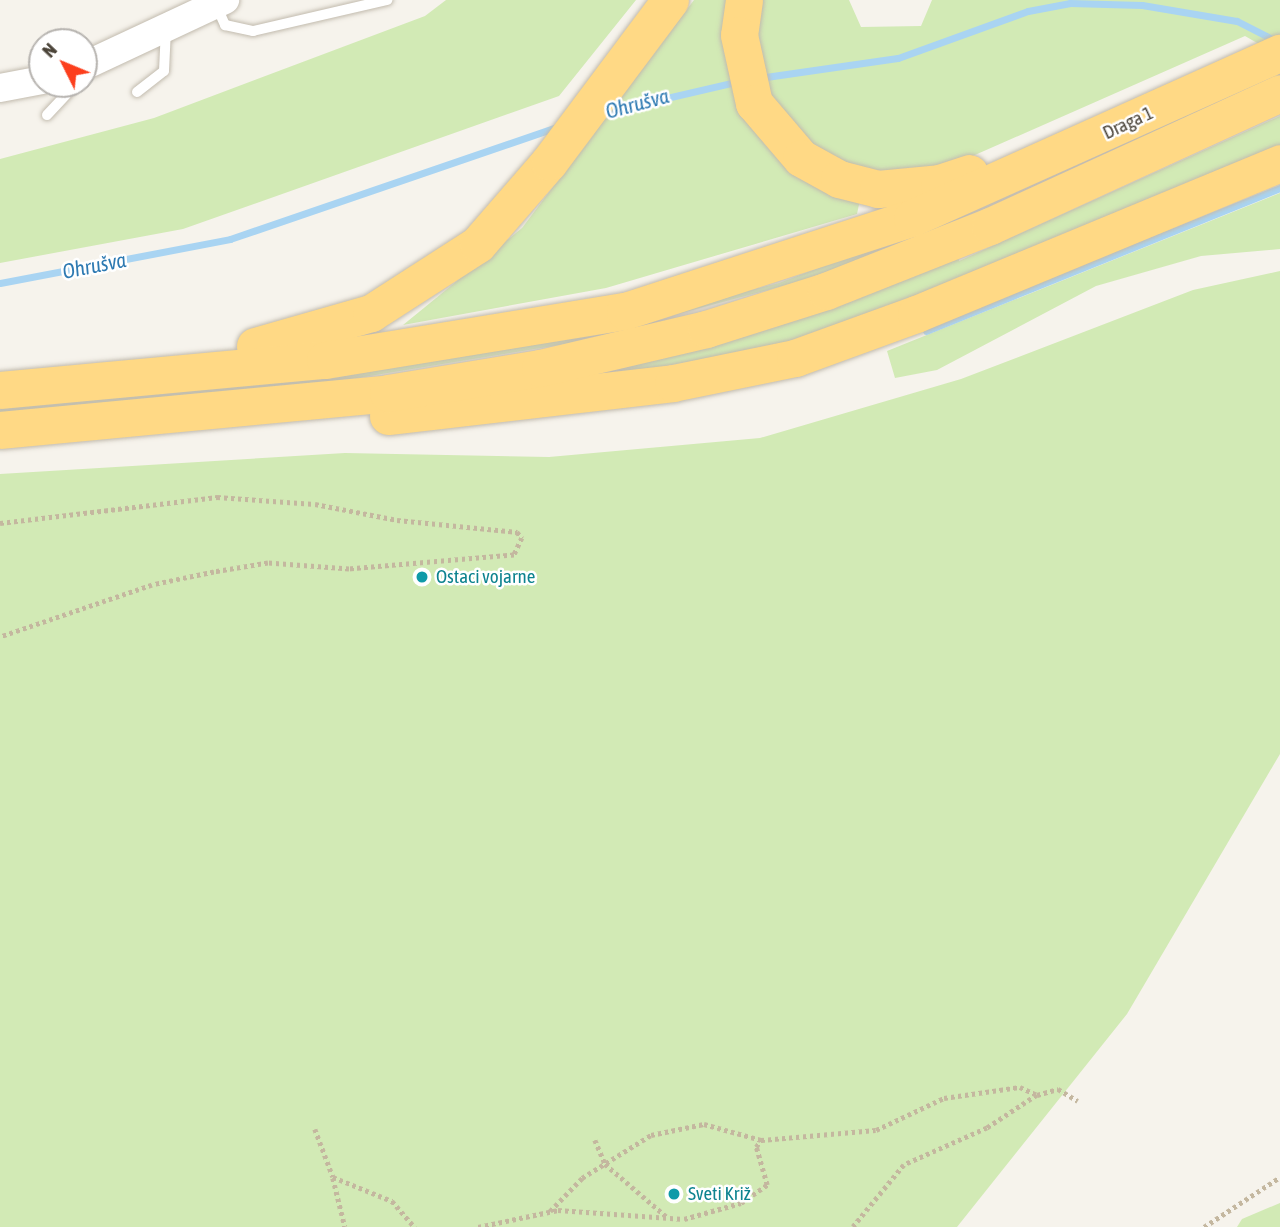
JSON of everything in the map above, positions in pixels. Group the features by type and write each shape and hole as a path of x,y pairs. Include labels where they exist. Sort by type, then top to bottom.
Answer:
{"highway":[{"path":"0,373 234,349 329,329 426,283 508,213 670,0"},
{"path":"744,0 742,60 765,123 801,158 859,186 914,187 971,182"},
{"path":"0,390 325,360 579,320 726,282 971,182 1280,33"},
{"name":"Draga 1","path":"971,182 1280,53"},
{"name":"Draga 1","path":"0,430 388,393 540,368 706,329 808,297 990,226 1280,93"},
{"path":"0,447 390,416 744,371 841,344 1280,163"}],"street":[{"path":"98,62 220,2"},
{"path":"0,88 28,83"}],"lane":[{"path":"220,2 225,25 253,31 387,0"},
{"path":"137,92 164,71 166,28"},
{"path":"47,115 63,98"}],"path":[{"path":"0,523 217,497 315,504 397,520 517,532 522,538 514,555 349,569 268,563 214,572 152,585 0,637"},
{"path":"550,1211 582,1178 651,1135 704,1124 761,1140 889,1128 944,1098 961,1100 1004,1088 1020,1087 1037,1096"},
{"path":"853,1227 904,1165 987,1128 1037,1096 1058,1089 1078,1101"},
{"path":"315,1129 333,1177 345,1227"},
{"path":"596,1140 605,1164 669,1218"},
{"path":"478,1227 550,1211 669,1218 741,1203 767,1185 757,1147 761,1140"},
{"path":"333,1177 392,1201 415,1227"},
{"path":"1204,1227 1280,1177"}],"green space":[{"path":"446,0 636,0 559,96 183,229 0,263 0,159 154,118 425,16"},
{"path":"694,0 849,0 861,27 921,26 932,0 1280,0 1280,56 1245,36 959,162 928,170 866,171 857,214 606,288 403,325 522,228"},
{"path":"1280,116 1280,154 806,340 591,380 590,372 958,254 959,261"},
{"path":"1280,193 1280,249 1201,256 1096,286 937,370 895,378 887,351"},
{"path":"955,216 957,222 805,280 565,344 351,379 0,415 0,407 330,375 543,342 779,283"},
{"path":"1280,271 1280,754 1127,1014 957,1227 0,1227 0,474 345,453 549,457 760,438 961,379 1193,290"},
{"path":"1280,1203 1280,1227 1237,1227 1242,1219"}],"waterway":[{"name":"Ohrušva","path":"759,78 898,58 1028,11 1070,3 1142,5 1237,21 1276,41"},
{"name":"Ohrušva","path":"602,113 740,81"},
{"name":"Ohrušva","path":"0,283 230,239 557,127"},
{"path":"926,331 1280,188"}],"place":[{"name":"Ostaci vojarne","path":"422,577"},
{"name":"Sveti Križ","path":"674,1194"}]}
